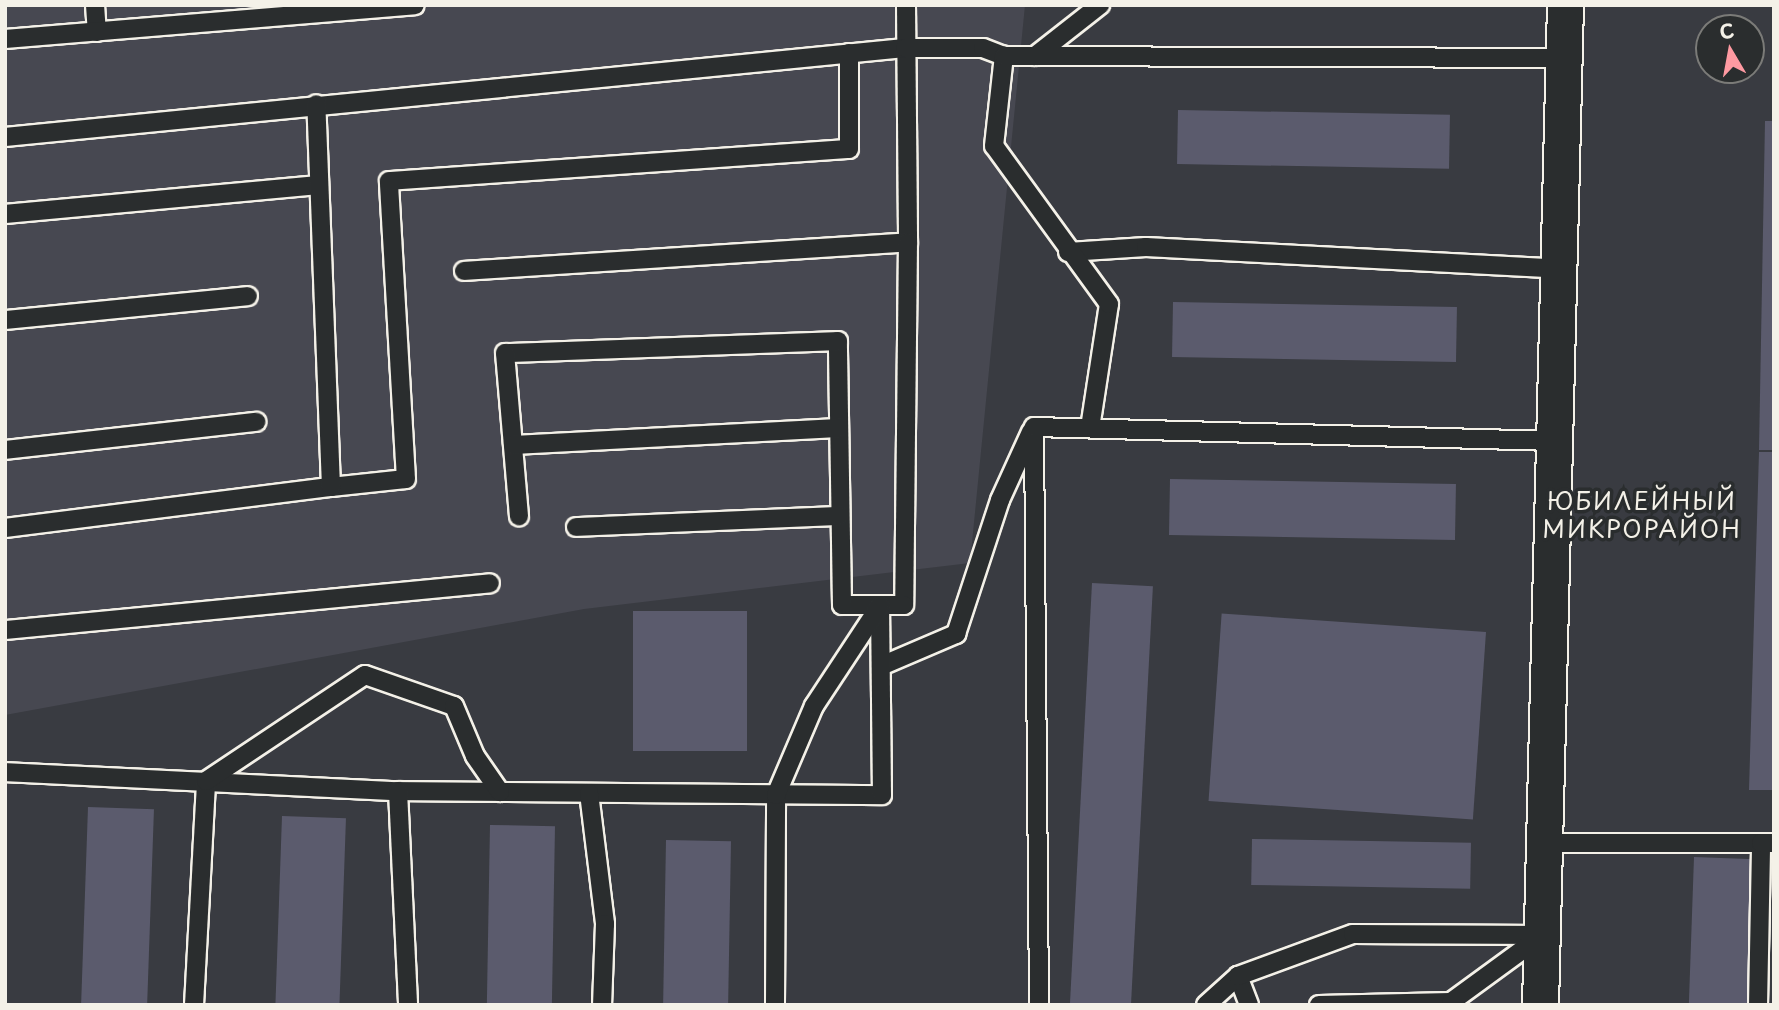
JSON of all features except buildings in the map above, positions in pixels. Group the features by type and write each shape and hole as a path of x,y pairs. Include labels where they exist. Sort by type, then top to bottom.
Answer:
{"street":[{"path":"1540,1005 1566,58 1565,5"}],"lane":[{"path":"96,5 97,32"},
{"path":"519,516 505,353 838,341 842,605 904,605 908,242 906,5"},
{"path":"1035,56 1100,5"},
{"path":"5,40 97,32 202,14 404,6"},
{"path":"5,137 316,104 905,48 983,48 1004,57 1566,58"},
{"path":"5,528 406,479 389,181 849,149 849,53"},
{"path":"1004,57 994,146 1068,252 1109,304 1090,428"},
{"path":"316,104 331,487"},
{"path":"5,214 318,185"},
{"path":"464,271 908,242"},
{"path":"1068,252 1146,247 1560,269"},
{"path":"5,320 248,296"},
{"path":"5,450 256,422"},
{"path":"881,666 956,634 1000,500 1034,427"},
{"path":"1034,427 1556,441"},
{"path":"1034,427 1039,1005"},
{"path":"513,445 839,428"},
{"path":"576,527 840,516"},
{"path":"5,630 490,583"},
{"path":"5,772 398,791 883,796 880,606"},
{"path":"775,1005 776,795 814,706 880,606"},
{"path":"206,781 365,676 454,706 475,756 500,792"},
{"path":"194,1005 206,781"},
{"path":"398,791 408,1005"},
{"path":"589,793 605,924 603,1005"},
{"path":"1546,843 1768,843 1758,1005"},
{"path":"1206,1005 1238,976 1353,934 1543,934"},
{"path":"1319,1005 1451,1002 1543,934"},
{"path":"1238,976 1249,1005"}],"shaded area":[{"path":"5,5 1025,5 970,563 584,609 5,715"}],"district":[{"name":"ЮБИЛЕЙНЫЙ МИКРОРАЙОН","path":"1642,515"}]}
